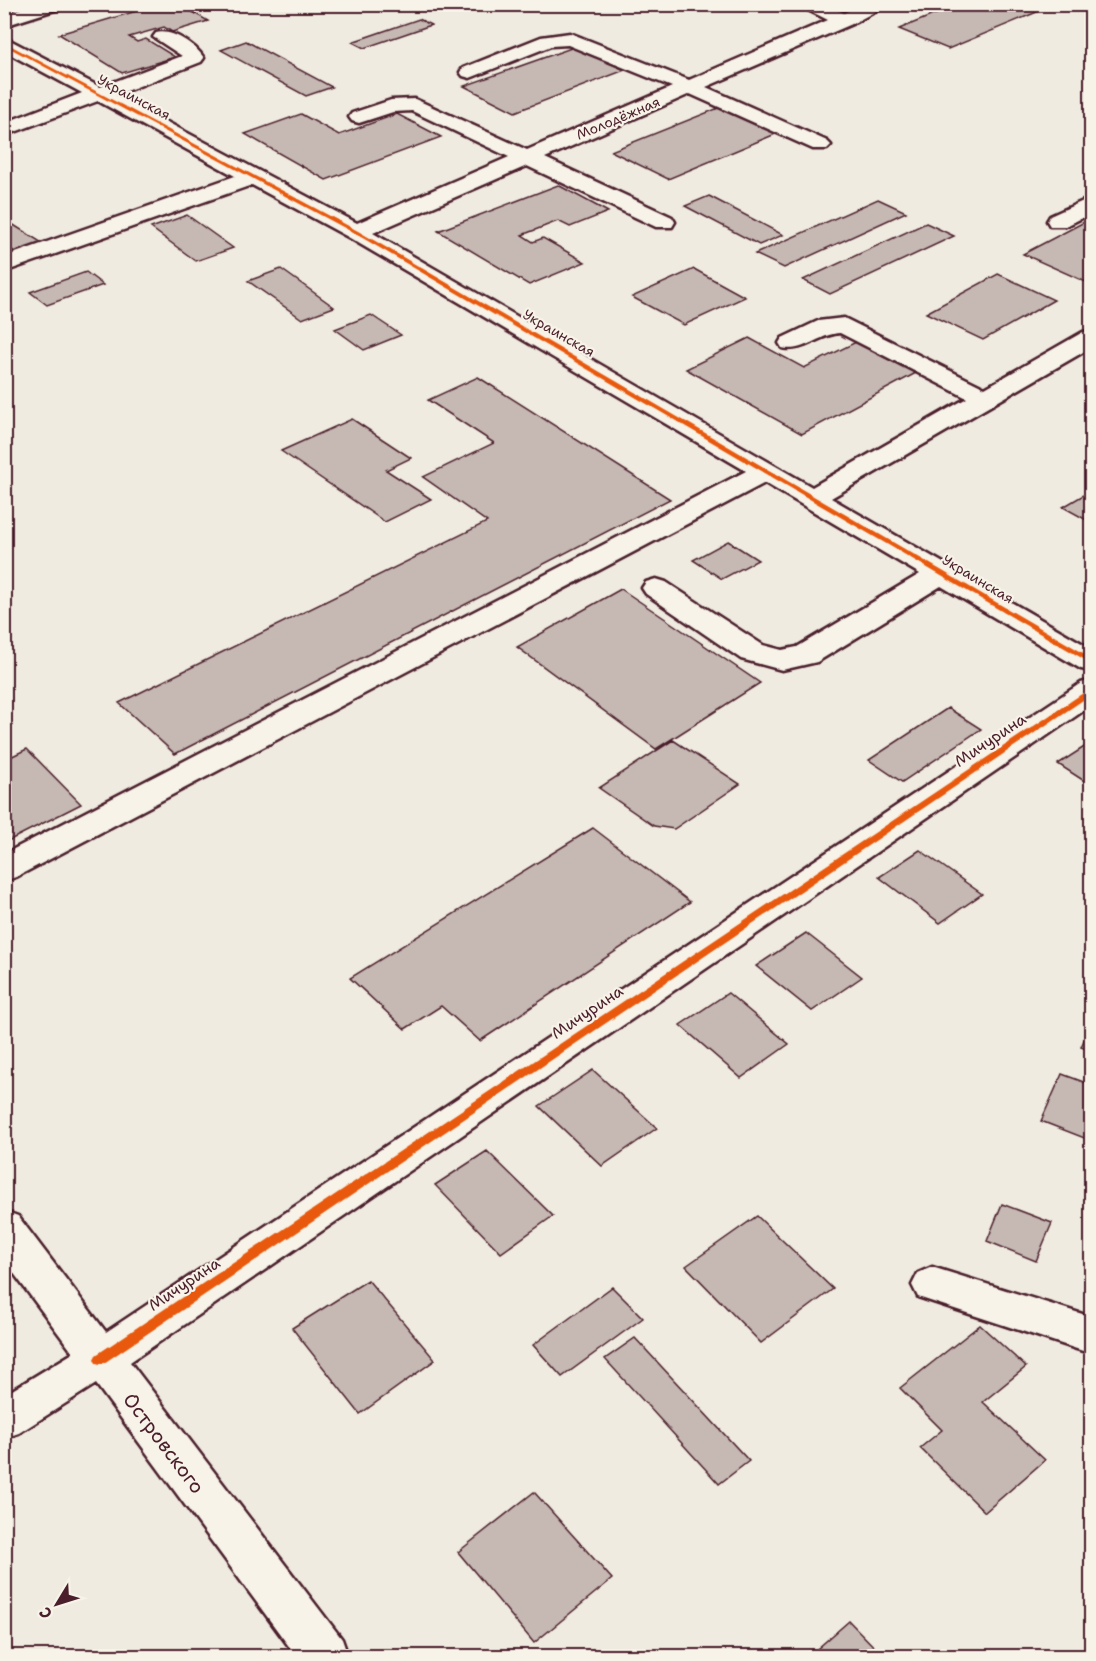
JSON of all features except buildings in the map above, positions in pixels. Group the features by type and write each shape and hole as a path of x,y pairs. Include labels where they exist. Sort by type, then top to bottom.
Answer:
{"street":[{"path":"4,20 54,4"},
{"path":"805,4 845,20"},
{"name":"Молодёжная","path":"356,232 880,4"},
{"path":"4,130 194,58 191,53 163,37"},
{"path":"470,72 548,41 570,39 690,87 820,145"},
{"name":"Украинская","path":"4,43 356,232 1092,662"},
{"path":"359,117 391,106 415,105 530,156 664,222"},
{"path":"4,265 253,177"},
{"path":"1058,221 1092,204"},
{"path":"791,343 827,326 844,326 987,398"},
{"path":"813,497 1092,337"},
{"path":"4,869 767,471"},
{"path":"656,588 752,652 782,660 806,654 942,573"},
{"name":"Мичурина","path":"4,1419 100,1359 1092,690"},
{"name":"Островского","path":"4,1228 100,1359 325,1656"},
{"path":"932,1285 1092,1336"}],"cycle path":[{"path":"4,43 356,232 1092,662"},
{"path":"100,1359 1092,690"}]}
